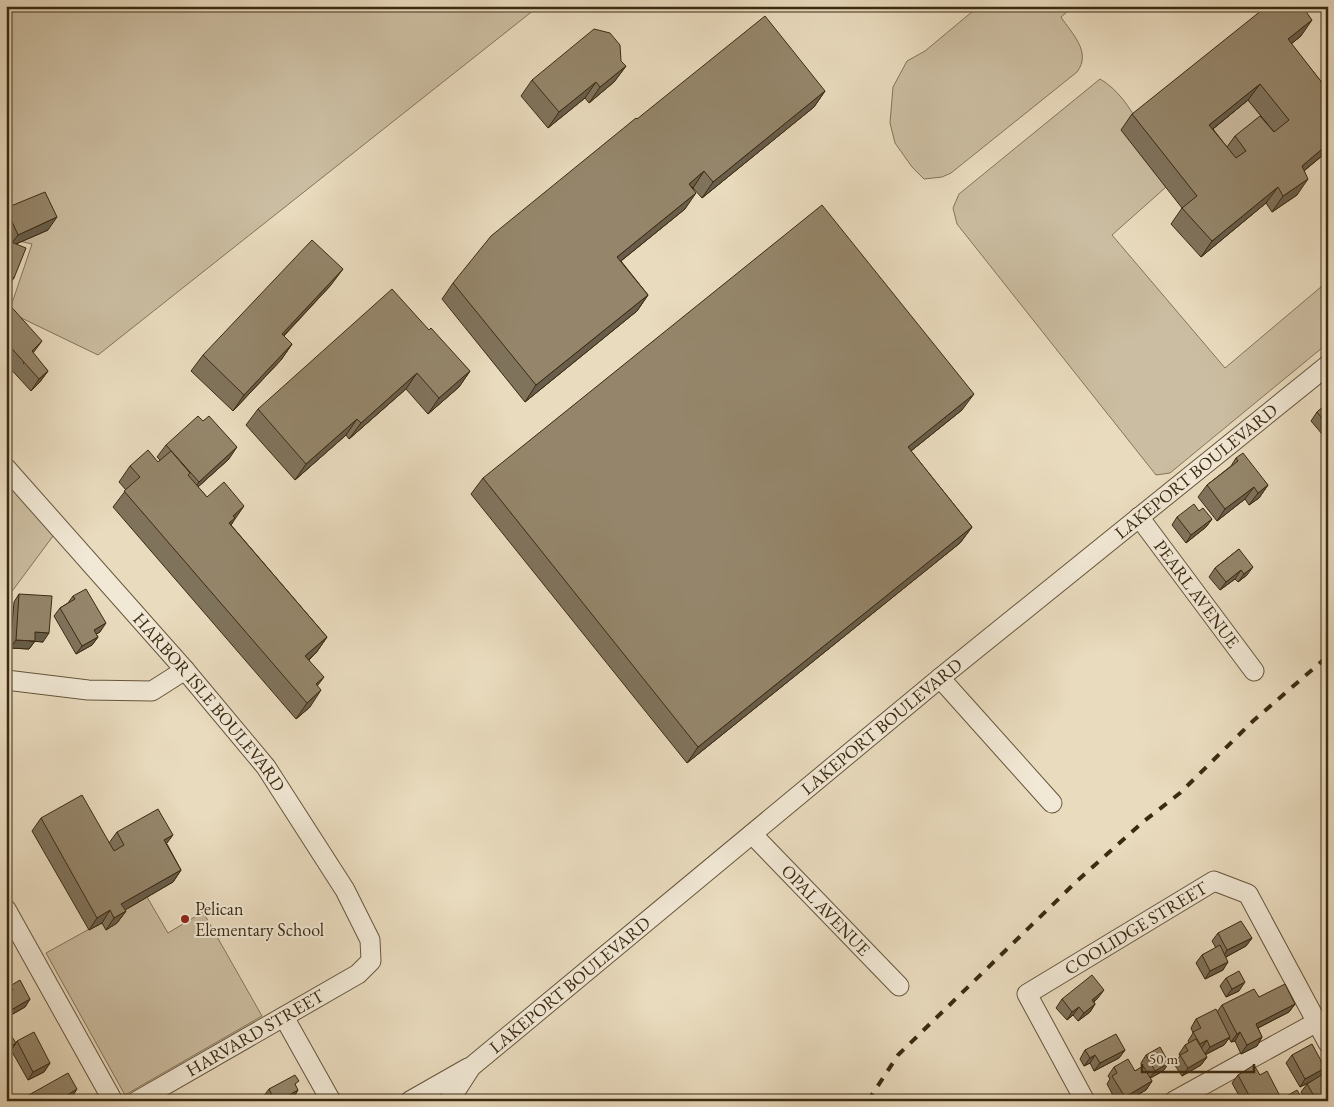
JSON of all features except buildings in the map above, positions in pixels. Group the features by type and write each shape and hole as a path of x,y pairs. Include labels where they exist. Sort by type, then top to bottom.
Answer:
{"street":[{"name":"LAKEPORT BOULEVARD","path":"449,1101 471,1066 940,678 1328,365"},
{"name":"HARBOR ISLE BOULEVARD","path":"6,468 185,670 266,766 340,881 370,940 371,961"},
{"name":"PEARL AVENUE","path":"1139,517 1254,671"},
{"path":"6,680 88,690 152,691 185,670"},
{"path":"940,678 1052,803"},
{"name":"OPAL AVENUE","path":"752,834 899,986"},
{"name":"COOLIDGE STREET","path":"1085,1101 1027,994 1214,881 1248,894 1317,1022"},
{"path":"6,909 113,1101"},
{"name":"HARVARD STREET","path":"137,1101 358,974 371,961"},
{"path":"284,1017 331,1101"},
{"path":"1174,1101 1317,1022 1328,1042"},
{"path":"410,1101 471,1066"}],"shaded area":[{"path":"6,6 539,6 98,355 9,312 32,244 6,238"},
{"path":"979,6 1074,6 1061,17 1079,43 1082,57 1081,65 1077,72 951,173 942,177 924,179 912,167 895,143 890,123 893,87 907,61 925,51"},
{"path":"1100,79 1123,99 1132,112 1166,187 1112,235 1225,368 1328,281 1328,343 1170,473 1156,475 957,224 953,208 959,194"},
{"path":"1248,100 1277,136 1223,152 1198,141"},
{"path":"6,468 59,528 10,594 6,593"},
{"path":"147,897 168,933 203,912 262,1016 125,1095 46,953"}],"railway":[{"path":"868,1101 898,1055 1077,881 1143,822 1180,793 1253,721 1328,656"}],"place":[{"name":"Pelican Elementary School","path":"185,919"}]}
